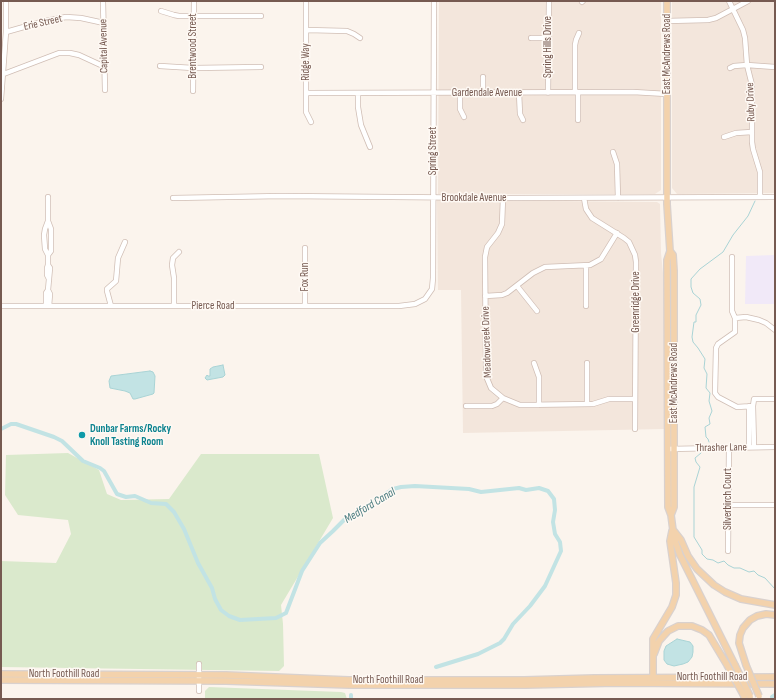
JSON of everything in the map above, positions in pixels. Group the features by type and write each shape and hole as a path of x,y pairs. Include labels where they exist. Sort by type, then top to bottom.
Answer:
{"main road":[{"name":"East McAndrews Road","path":"667,1 666,197 670,251 667,260 668,507 677,547 683,563 735,665 749,697"},
{"name":"East McAndrews Road","path":"670,251 673,255 674,271 674,507 671,515"},
{"path":"673,529 681,540 694,565 714,585 725,592 741,598 775,605"},
{"path":"653,680 653,639 672,607 676,594 676,583 670,541 673,529"},
{"path":"760,697 742,653 739,643 740,635 743,628 750,620 757,616 766,614 775,615"},
{"path":"653,656 659,641 666,632 678,626 689,625 699,628 709,635 727,666 749,697"},
{"name":"North Foothill Road","path":"1,674 357,680 524,680 594,678 775,684"},
{"name":"North Foothill Road","path":"653,680 775,677"},
{"name":"North Foothill Road","path":"1,680 199,678"}],"street":[{"path":"1,99 6,32 6,1"},
{"name":"Capital Avenue","path":"103,1 105,90"},
{"name":"Brentwood Street","path":"193,91 194,1"},
{"name":"Ridge Way","path":"306,1 306,112 311,122"},
{"name":"Spring Street","path":"425,299 430,293 433,284 434,1"},
{"name":"Spring Hills Drive","path":"548,92 549,1"},
{"name":"Ruby Drive","path":"729,1 743,30 745,38 747,65 752,85 753,149 760,172 760,197"},
{"path":"667,21 708,20 716,18 748,1"},
{"path":"161,10 174,15 261,16"},
{"name":"Erie Street","path":"6,32 45,21 66,17 81,18 104,23"},
{"path":"306,30 347,31 360,38"},
{"path":"578,120 575,46 579,33"},
{"path":"531,38 548,38"},
{"path":"2,74 59,53 79,55 105,68"},
{"path":"730,68 734,66 747,65 775,66"},
{"path":"160,66 193,68 261,67"},
{"path":"482,77 483,93"},
{"name":"Gardendale Avenue","path":"306,93 633,92 667,94"},
{"path":"358,93 358,107 361,125 370,147"},
{"path":"460,93 460,109 464,117"},
{"path":"519,93 520,114 522,120"},
{"path":"724,137 736,133 752,132"},
{"path":"613,152 617,164 618,198"},
{"name":"Brookdale Avenue","path":"173,198 274,196 503,198 775,197"},
{"path":"48,197 48,221 51,229 50,251 48,254 47,268 47,275 49,279 48,290 46,293 48,306"},
{"name":"Meadowcreek Drive","path":"502,398 491,388 486,376 485,252 498,233 502,224 503,198"},
{"name":"Greenridge Drive","path":"584,198 586,209 592,218 629,242 636,262 635,429"},
{"path":"485,296 502,295 507,293 533,273 546,267 590,265 601,259 617,234"},
{"path":"111,306 107,291 108,288 116,281 118,258 125,242"},
{"name":"Fox Run","path":"305,248 305,306"},
{"path":"174,306 174,278 172,265 174,258 179,252"},
{"path":"732,257 732,311 735,318 735,332 718,344 716,348 715,393 718,397 737,406 751,406"},
{"path":"586,266 586,306"},
{"path":"517,286 537,310"},
{"name":"Pierce Road","path":"1,306 410,306 425,299"},
{"path":"735,318 746,317 759,320 775,330"},
{"path":"534,363 539,377 539,405"},
{"path":"587,363 587,404"},
{"path":"466,406 492,406 497,404 502,398 516,404 539,405 587,404 597,403 609,399 635,399"},
{"path":"751,447 751,406 754,399 775,399"},
{"name":"Thrasher Lane","path":"668,449 775,447"},
{"name":"Silverbirch Court","path":"728,551 729,448"},
{"path":"729,505 775,505"},
{"path":"199,664 199,691"}],"shaded area":[{"path":"439,1 661,1 661,190 655,194 438,194"},
{"path":"672,1 775,1 775,193 677,194 672,188"},
{"path":"437,200 657,202 660,204 661,253 664,283 664,429 463,433 461,290 438,290"},
{"path":"775,255 775,304 745,304 746,256"}],"green space":[{"path":"68,453 99,470 107,494 121,500 169,499 201,454 319,454 333,518 281,605 284,666 279,671 1,667 1,561 56,563 71,534 68,520 18,515 5,495 6,455"},
{"path":"209,687 341,692 345,693 347,699 205,699 205,691"}],"water":[{"path":"223,365 225,375 223,377 207,380 205,378 207,375 210,376 210,369"},
{"path":"150,371 153,372 155,376 153,394 133,399 130,393 110,388 109,381 111,376"},
{"path":"677,639 690,642 693,646 693,652 692,657 688,662 674,666 667,664 664,660 664,651 666,646"}],"waterway":[{"path":"709,442 706,437 705,427 710,424 709,418 712,411 709,401 710,393 706,388 707,374 704,368 705,359 693,342 692,337 694,322 696,322 696,315 701,305 700,299 693,293 691,279 700,269 723,252 733,235 748,216 755,201"},
{"name":"Medford Canal","path":"1,429 11,424 16,424 54,437 62,441 83,461 104,471 117,494 126,497 135,496 151,503 166,504 174,512 184,529 198,563 212,588 215,599 221,610 229,616 240,620 276,618 286,613 302,571 320,543 345,519 393,489 415,486 469,489 481,492 519,488 526,490 539,488 548,491 554,499 555,510 553,522 555,534 560,542 561,551 545,586 530,606 513,624 500,643 478,654 436,667"},
{"path":"701,453 695,458 700,467 694,487 694,537 702,550 702,554 707,559 718,563 724,561 734,568 740,568 749,572 754,571 758,575 765,578 775,589"}],"place":[{"name":"Dunbar Farms/Rocky Knoll Tasting Room","path":"82,435"}]}
